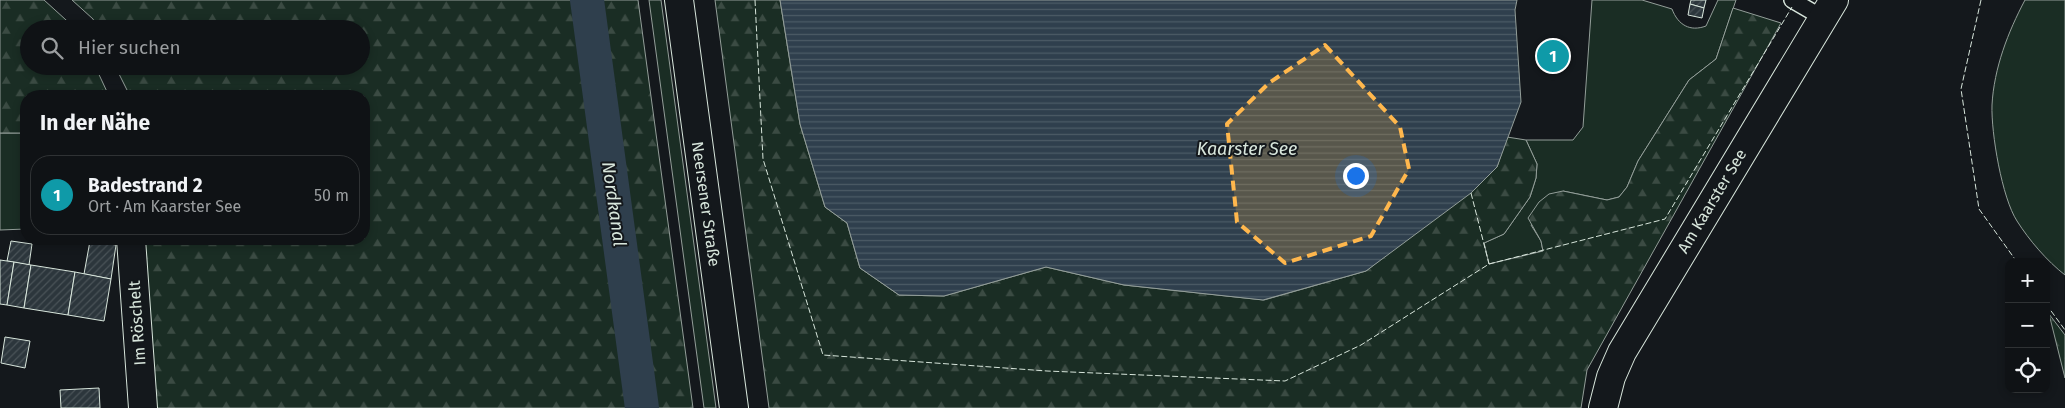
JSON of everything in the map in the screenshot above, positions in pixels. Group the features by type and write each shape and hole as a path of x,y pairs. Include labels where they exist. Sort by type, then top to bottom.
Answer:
{"street":[{"name":"Neersener Straße","path":"679,0 734,408"},
{"name":"Am Kaarster See","path":"1603,408 1611,377 1622,352 1829,9"},
{"name":"Im Röschelt","path":"131,245 143,408"}],"lane":[{"path":"1792,0 1829,9"}],"highlighted area":[{"path":"1325,45 1400,127 1409,169 1371,236 1285,263 1237,222 1227,124 1269,83"}],"green space":[{"path":"0,0 44,0 66,20 20,20 20,75 99,75 106,90 20,90 20,133 0,133"},
{"path":"72,0 572,0 627,408 152,408 141,245 370,245 370,90 127,90 120,75 370,75 370,20 93,19"},
{"path":"572,0 600,0 654,408 627,408"},
{"path":"600,0 638,0 693,408 654,408"},
{"path":"649,0 661,0 716,408 704,408"},
{"path":"715,0 780,0 800,124 825,207 847,223 860,268 899,295 944,296 1046,267 1124,285 1264,300 1366,271 1497,167 1507,137 1526,140 1537,164 1536,178 1530,197 1504,234 1484,243 1489,264 1543,251 1541,241 1528,218 1539,202 1549,194 1563,191 1607,200 1619,197 1627,187 1638,161 1689,80 1716,59 1733,8 1781,23 1587,370 1581,408 769,408"},
{"path":"1592,0 1642,0 1672,9 1685,26 1700,28 1706,26 1718,0 1736,0 1716,59 1689,80 1638,161 1627,187 1619,197 1607,200 1563,191 1531,225 1541,241 1543,251 1489,264 1484,243 1504,234 1530,197 1536,178 1537,164 1526,140 1573,140 1583,127"},
{"path":"2025,0 2065,0 2065,275 2050,261 2050,258 2047,258 2039,250 2017,221 2007,197 1998,165 1993,132 1993,91 1999,64 2013,25"},
{"path":"0,133 20,133 20,229 0,230"},
{"path":"2050,315 2065,335 2065,378 2050,318"}],"water":[{"name":"Kaarster See","path":"780,0 1517,0 1515,10 1521,102 1497,167 1471,193 1366,271 1263,300 1124,285 1046,267 944,296 899,295 860,268 847,223 825,207 800,124"}],"building":[{"path":"1691,0 1706,0 1704,8 1690,4"},
{"path":"1690,4 1704,8 1702,18 1688,15"},
{"path":"11,241 20,242 20,245 32,245 29,265 7,261"},
{"path":"89,245 116,245 111,279 84,274"},
{"path":"0,260 14,262 7,305 0,304"},
{"path":"14,262 31,265 24,308 7,305"},
{"path":"31,265 75,272 68,315 24,308"},
{"path":"75,272 111,279 104,321 68,315"},
{"path":"5,337 30,341 25,368 1,363"},
{"path":"99,388 100,408 61,408 60,390"}],"waterway":[{"name":"Nordkanal","path":"587,0 642,408"}],"fence":[{"path":"755,0 763,159 823,355 1047,371 1285,381 1361,345 1489,264 1665,219 1792,7"},
{"path":"1981,0 1961,89 1979,209 2014,258"},
{"path":"1471,193 1489,264"},
{"path":"2050,309 2065,330"}],"place":[{"name":"Badestrand 2","path":"1553,56"}]}
